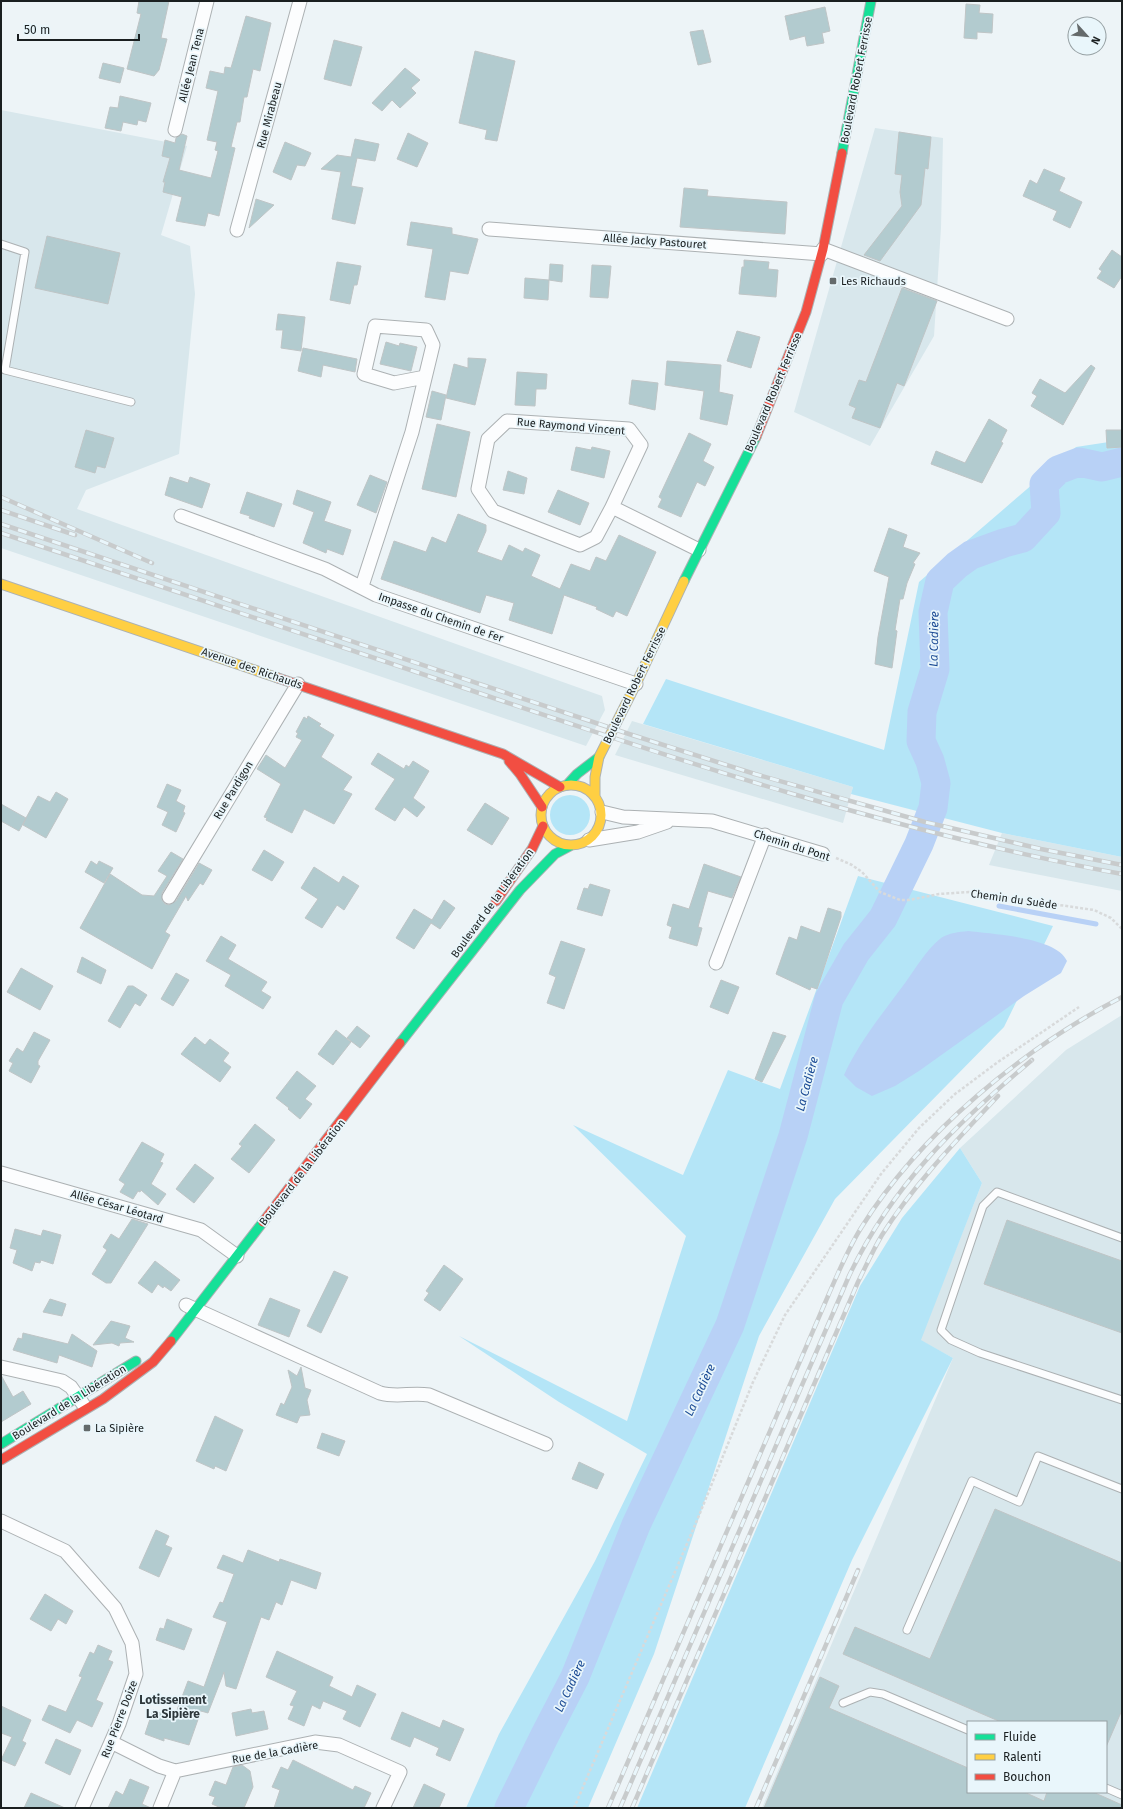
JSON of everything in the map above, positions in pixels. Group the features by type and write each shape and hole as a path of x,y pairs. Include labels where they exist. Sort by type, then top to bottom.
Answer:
{"street":[{"name":"Allée Jean Tena","path":"175,130 207,1"},
{"name":"Rue Mirabeau","path":"237,230 300,1"},
{"name":"Boulevard Robert Ferrisse","path":"595,796 595,777 598,757 636,684 699,550 760,428 806,312 822,251 871,1"},
{"name":"Allée Jacky Pastouret","path":"489,229 822,251 1007,319"},
{"path":"362,586 412,432 433,345 426,330 375,326 364,374 394,383 425,377"},
{"name":"Rue Raymond Vincent","path":"507,421 629,429 641,446 612,507 596,537 580,545 493,511 478,489 488,439 507,421"},
{"path":"612,507 699,550"},
{"name":"Impasse du Chemin de Fer","path":"181,516 325,569 362,586 376,595 636,684"},
{"name":"Avenue des Richauds","path":"1,584 503,754 564,786"},
{"name":"Rue Pardigon","path":"169,897 298,684"},
{"path":"503,754 520,774 542,808"},
{"name":"Boulevard Robert Ferrisse","path":"564,786 598,757"},
{"path":"564,786 583,787 595,796 602,812 601,822 597,832 589,840 580,845 570,846 553,840 547,834 543,826 541,814 548,795 564,786"},
{"name":"Chemin du Pont","path":"602,812 623,818 712,821 823,854"},
{"name":"Chemin du Pont","path":"589,840 638,832 672,820"},
{"name":"Boulevard de la Libération","path":"491,907 532,849 543,826"},
{"path":"716,963 765,836"},
{"name":"Boulevard de la Libération","path":"1,1460 87,1410 153,1362 189,1306 230,1251 407,1034 520,890 555,854 570,846"},
{"path":"385,1047 399,1030"},
{"name":"Allée César Léotard","path":"1,1173 201,1230 230,1251"},
{"path":"189,1306 380,1393 392,1396 417,1393 429,1395 546,1444"},
{"name":"Boulevard de la Libération","path":"1,1444 144,1355"},
{"path":"1,1366 62,1380 71,1387 87,1410"},
{"name":"Rue Pierre Doize","path":"1,1521 65,1551 115,1608 132,1643 136,1674 119,1724 82,1808"},
{"path":"111,1742 160,1766 176,1771 160,1808"},
{"name":"Rue de la Cadière","path":"176,1771 315,1742 339,1745 400,1772 383,1808"}],"lane":[{"path":"1,244 25,252 5,370 131,402"},
{"path":"1122,1238 997,1192 983,1206 941,1330 951,1340 980,1353 1122,1400"},
{"path":"907,1630 972,1481 1019,1502 1038,1456 1122,1489"},
{"path":"843,1703 870,1692 883,1694 967,1730"},
{"path":"1107,1788 1122,1795"}],"path":[{"name":"Chemin du Pont","path":"823,854 852,865 862,872 880,892 900,900"},
{"name":"Chemin du Suède","path":"900,900 910,900 939,894 969,892 1094,910 1111,918 1122,929"},
{"path":"574,1808 698,1518 753,1382 785,1315 881,1174 919,1128 955,1094 998,1062 1079,1007"}],"shaded area":[{"path":"1,110 187,146 161,235 190,246 195,294 179,454 86,490 77,509 602,696 605,710 586,746 1,548"},
{"path":"875,128 943,138 941,228 934,336 870,446 794,412"},
{"path":"1122,440 1122,857 1002,833 851,794 853,787 643,724 666,679 884,750 919,582 1076,447"},
{"path":"632,721 853,787 843,823 615,755"},
{"path":"574,795 581,798 587,804 590,815 589,823 581,832 574,835 566,835 559,832 551,823 550,811 553,804 562,796"},
{"path":"1002,833 1122,857 1122,891 989,865"},
{"path":"858,876 1053,926 1004,1027 835,1199 759,1336 654,1654 588,1808 466,1808 499,1734 595,1561 647,1454 559,1402 459,1336 627,1421 686,1236 573,1125 683,1175 728,1070 780,1089"},
{"path":"968,931 1007,935 1037,942 1051,947 1061,953 1067,961 1061,973 1024,996 919,1071 895,1086 872,1096 856,1087 844,1075 872,1028 931,948 941,938 947,935"},
{"path":"1122,1015 1122,1808 762,1808 953,1358 920,1340 982,1183 960,1148 1066,1050"},
{"path":"960,1148 982,1183 921,1340 953,1358 852,1560 745,1808 637,1808 860,1286 902,1218"}],"building":[{"path":"139,1 169,1 161,38 167,39 159,70 154,76 127,69 141,14 137,13"},
{"path":"966,4 980,5 979,13 993,14 992,33 977,32 977,39 964,38"},
{"path":"825,7 830,31 822,33 824,43 807,46 805,36 790,40 785,16"},
{"path":"246,16 271,23 260,71 253,69 247,97 244,97 240,122 237,122 231,147 235,148 219,216 208,213 205,226 176,221 182,197 163,192 165,182 163,182 170,158 162,156 165,140 175,143 176,138 182,134 187,136 179,170 211,178 218,151 215,150 217,142 207,140 218,91 206,88 210,71 224,74 225,67 231,68"},
{"path":"703,30 711,62 698,65 690,32"},
{"path":"334,40 362,47 351,86 324,79"},
{"path":"475,51 515,61 497,141 485,139 487,130 459,123"},
{"path":"103,63 124,68 120,83 99,78"},
{"path":"405,68 420,80 411,88 416,93 400,108 392,100 382,111 372,103"},
{"path":"120,96 151,103 146,122 138,120 137,125 123,122 121,131 105,128 110,107 118,108"},
{"path":"899,132 931,137 928,169 925,168 921,205 880,261 864,255 902,206 900,192 902,175 895,174"},
{"path":"408,133 428,143 417,167 397,159"},
{"path":"355,139 379,144 375,161 357,158 351,186 363,188 355,224 332,219 341,172 321,169 337,155 351,157"},
{"path":"285,142 311,153 305,166 297,165 291,180 273,172"},
{"path":"1044,169 1065,178 1059,191 1082,202 1070,228 1053,220 1057,211 1023,196 1030,180 1037,184"},
{"path":"684,188 708,190 707,196 787,202 785,234 680,227"},
{"path":"256,199 274,205 249,228"},
{"path":"411,222 452,228 452,234 478,239 468,274 450,271 445,300 425,297 433,249 407,245"},
{"path":"47,236 120,253 108,304 35,288"},
{"path":"1112,250 1122,257 1122,276 1114,288 1097,278 1102,271 1099,269"},
{"path":"744,260 769,262 768,269 778,270 776,297 739,294"},
{"path":"337,262 361,266 357,285 354,285 350,304 330,300"},
{"path":"550,264 563,265 562,282 549,280"},
{"path":"592,265 611,266 608,298 590,297"},
{"path":"525,278 549,280 548,300 524,298"},
{"path":"902,288 937,301 904,386 897,383 880,428 852,418 856,408 849,405 859,380 866,382"},
{"path":"278,314 305,317 301,351 281,348 283,330 276,330"},
{"path":"737,331 760,337 751,368 727,361"},
{"path":"386,342 399,346 400,343 417,347 411,371 380,364"},
{"path":"303,348 357,359 355,372 323,365 321,377 298,371"},
{"path":"468,358 486,359 475,405 446,398 454,364 468,368"},
{"path":"667,361 721,365 719,392 733,395 727,425 700,419 704,391 665,385"},
{"path":"1091,365 1095,368 1063,425 1031,406 1037,396 1032,393 1040,379 1065,393"},
{"path":"517,372 547,374 546,389 536,389 535,406 515,405"},
{"path":"632,380 658,383 655,410 629,404"},
{"path":"432,391 446,395 441,420 426,417"},
{"path":"989,419 1007,430 1001,442 1003,443 982,483 931,464 936,451 965,463"},
{"path":"437,424 470,432 456,497 422,489"},
{"path":"86,430 114,438 105,468 97,466 95,473 75,467"},
{"path":"1106,430 1122,430 1122,447 1107,448"},
{"path":"689,433 711,444 703,461 714,467 705,486 697,482 681,517 658,507 662,499 659,497"},
{"path":"576,447 591,450 592,447 610,451 604,478 571,470"},
{"path":"508,471 527,478 524,494 503,490"},
{"path":"370,475 387,482 376,513 357,505"},
{"path":"170,477 188,483 190,477 210,484 202,508 165,495"},
{"path":"297,490 331,502 324,521 351,530 343,555 327,549 326,553 303,543 314,512 293,504"},
{"path":"558,490 589,503 580,525 548,512"},
{"path":"247,492 282,504 274,527 240,513"},
{"path":"458,514 486,525 486,531 477,552 502,561 509,545 523,552 525,548 540,555 531,576 560,589 571,564 590,571 596,557 606,561 619,535 656,552 627,616 616,611 613,617 596,609 597,607 564,595 552,634 509,620 514,603 486,595 480,613 381,579 394,541 426,552 432,537 446,543"},
{"path":"889,528 907,535 903,547 920,553 913,563 915,564 907,583 903,599 900,599 895,630 897,631 892,668 875,664 878,637 889,577 874,571"},
{"path":"308,716 321,724 319,726 334,735 321,757 352,777 343,790 352,794 334,824 304,809 292,833 266,820 267,818 264,817 281,784 257,769 266,755 285,768 302,740 296,737 298,733 296,732 304,717 307,719"},
{"path":"378,753 404,769 406,765 409,767 413,761 429,771 413,798 425,807 417,817 404,807 395,821 375,809 395,779 371,764"},
{"path":"167,784 181,790 176,801 185,806 183,812 185,813 176,832 162,825 168,812 157,807"},
{"path":"56,792 68,799 46,838 23,825 38,796 50,802"},
{"path":"485,803 509,818 492,845 467,830"},
{"path":"1,804 26,818 19,831 1,821"},
{"path":"264,850 284,862 272,881 252,870"},
{"path":"171,852 183,859 162,893 162,900 165,904 169,905 176,901 199,863 212,870 203,885 200,883 188,901 186,896 165,932 170,935 152,969 80,928 110,874 142,895 154,896 167,876 158,871"},
{"path":"91,861 97,865 99,861 113,868 104,883 85,872"},
{"path":"704,864 741,877 732,898 708,891 698,927 702,928 697,946 669,938 672,927 667,925 673,904 689,909"},
{"path":"314,867 339,883 343,876 359,886 344,910 337,905 322,928 305,918 318,899 301,888"},
{"path":"590,884 610,890 602,916 577,909 584,888 588,889"},
{"path":"444,900 455,908 440,929 431,923 414,949 396,938 414,909 432,920"},
{"path":"828,908 841,912 841,917 817,989 811,987 810,990 776,974 789,937 797,940 801,926 820,933"},
{"path":"221,936 236,945 228,959 267,982 261,991 271,997 263,1009 225,986 231,975 206,961"},
{"path":"561,941 585,949 564,1009 547,1003 556,977 549,974"},
{"path":"82,957 106,970 101,984 77,972"},
{"path":"21,968 53,986 40,1010 7,992"},
{"path":"176,973 189,980 173,1006 161,999"},
{"path":"721,980 739,987 728,1014 710,1007"},
{"path":"128,986 133,986 147,995 140,1006 135,1003 120,1028 108,1021"},
{"path":"357,1026 370,1036 360,1048 347,1038"},
{"path":"336,1030 351,1042 333,1065 318,1054"},
{"path":"34,1032 50,1040 38,1061 38,1065 40,1066 31,1083 9,1071 13,1063 9,1061 17,1048 23,1052"},
{"path":"773,1032 786,1036 762,1082 755,1079"},
{"path":"195,1037 205,1045 210,1039 229,1053 223,1061 231,1067 220,1082 181,1054"},
{"path":"297,1071 316,1086 305,1099 312,1104 300,1119 276,1098"},
{"path":"255,1124 275,1140 249,1173 231,1159 242,1146 239,1144"},
{"path":"142,1142 164,1154 160,1162 163,1163 151,1184 166,1194 158,1205 141,1190 140,1192 138,1191 133,1199 120,1192 125,1184 119,1180"},
{"path":"195,1164 214,1178 194,1203 176,1189"},
{"path":"132,1219 148,1224 111,1283 106,1283 92,1274 107,1250 103,1247 111,1234 119,1239"},
{"path":"1007,1220 1122,1261 1122,1333 984,1284"},
{"path":"15,1229 41,1236 43,1230 61,1235 53,1264 41,1260 40,1263 35,1262 32,1271 13,1263 17,1250 10,1248"},
{"path":"155,1261 180,1280 171,1291 158,1284 152,1293 138,1283"},
{"path":"444,1265 463,1279 440,1311 424,1300 429,1293 426,1291"},
{"path":"334,1271 348,1277 321,1333 307,1326"},
{"path":"270,1298 300,1310 289,1337 258,1325"},
{"path":"50,1299 66,1304 62,1316 43,1312"},
{"path":"111,1321 130,1326 125,1338 134,1342 120,1343 119,1346 112,1343 93,1345"},
{"path":"23,1333 68,1344 72,1334 97,1351 92,1367 59,1355 57,1363 13,1350 18,1338 22,1339"},
{"path":"301,1367 305,1388 311,1390 307,1400 310,1415 300,1416 297,1423 276,1415 281,1403 284,1405 292,1387 288,1370 297,1376"},
{"path":"1,1375 13,1397 23,1391 31,1404 1,1422"},
{"path":"215,1416 243,1430 226,1471 215,1466 214,1469 196,1461"},
{"path":"322,1433 345,1441 339,1456 317,1448"},
{"path":"579,1462 604,1474 597,1489 572,1479"},
{"path":"995,1509 1122,1563 1122,1710 1107,1745 1107,1721 999,1721 843,1654 855,1627 930,1659"},
{"path":"156,1530 169,1536 165,1545 172,1548 159,1577 139,1568"},
{"path":"248,1550 279,1562 280,1559 321,1573 316,1589 291,1580 282,1605 276,1602 269,1620 261,1617 236,1689 226,1686 224,1672 208,1713 201,1711 189,1745 164,1738 164,1741 145,1734 153,1710 174,1718 188,1681 204,1687 227,1622 213,1617 220,1602 223,1603 234,1574 217,1568 223,1555 243,1563"},
{"path":"45,1594 73,1611 66,1624 58,1619 51,1631 30,1619"},
{"path":"167,1619 192,1629 184,1650 156,1640 160,1628 164,1629"},
{"path":"98,1645 112,1651 108,1660 113,1662 96,1700 103,1703 92,1727 77,1720 70,1733 42,1720 49,1705 66,1712 82,1677 79,1676 90,1652 94,1654"},
{"path":"277,1651 333,1677 329,1686 352,1697 357,1685 376,1694 360,1727 343,1719 347,1711 323,1701 320,1709 312,1705 304,1726 288,1719 294,1706 290,1705 297,1691 266,1677"},
{"path":"820,1677 839,1686 829,1708 967,1768 967,1793 1026,1793 1044,1801 1047,1793 1095,1793 1122,1805 1122,1808 764,1808"},
{"path":"1,1706 31,1720 22,1741 26,1743 15,1766 1,1760 12,1737 1,1733"},
{"path":"251,1709 252,1713 264,1711 268,1729 236,1736 232,1713"},
{"path":"402,1712 440,1728 443,1720 464,1729 450,1761 436,1755 439,1748 414,1737 410,1747 391,1739"},
{"path":"56,1739 81,1750 70,1775 45,1763"},
{"path":"293,1760 353,1790 355,1786 371,1793 364,1808 274,1808 280,1790 272,1787 281,1767 288,1770"},
{"path":"242,1765 250,1771 253,1787 244,1808 221,1808 212,1804 215,1797 209,1795 215,1781 226,1785 233,1767"},
{"path":"130,1779 149,1787 142,1804 151,1808 108,1808 116,1791 123,1795"},
{"path":"424,1784 445,1794 439,1808 413,1808"},
{"path":"31,1793 65,1808 24,1808"}],"waterway":[{"name":"La Cadière","path":"509,1808 575,1677 636,1525 730,1325 793,1136 829,999 856,952 883,918 919,844 933,808 936,783 930,761 921,741 922,712 935,669 933,612 940,581 957,565 971,555 1023,538 1046,513 1044,484 1058,470 1079,462 1102,467 1122,462"},
{"path":"999,906 1096,924"}],"railway":[{"path":"1,497 152,563"},
{"path":"1,510 75,535"},
{"path":"1,524 629,734 755,774 925,822 1041,849 1122,865"},
{"path":"1,533 631,744 793,794 956,838 1122,874"},
{"path":"608,1808 847,1253 861,1228 885,1193 913,1159 977,1096 1012,1067 1048,1041 1122,997"},
{"path":"620,1808 849,1276 866,1243 906,1184 928,1158 952,1132 1032,1060"},
{"path":"632,1808 858,1282 873,1252 894,1216 922,1180 998,1096"},
{"path":"756,1808 858,1570"}],"traffic: fast":[{"path":"842,153 871,1"},
{"path":"684,581 756,437"},
{"path":"567,785 577,774 599,757"},
{"path":"400,1043 520,890 555,854 570,846"},
{"path":"171,1341 263,1222"},
{"path":"1,1444 136,1361"}],"traffic: slow":[{"path":"595,796 595,777 599,757 636,684 684,581"},
{"path":"1,584 278,678"},
{"path":"565,785 577,785 593,793 599,803 601,815 599,827 593,837 577,845 565,845 549,837 541,821 541,809 549,793 565,785"}],"traffic: jam":[{"path":"756,437 806,312 823,249 842,153"},
{"path":"278,678 503,754 560,787"},
{"path":"509,761 520,774 542,807"},
{"path":"496,901 532,849 543,826"},
{"path":"263,1222 400,1043"},
{"path":"1,1460 103,1399 153,1362 171,1341"}],"place":[{"name":"Les Richauds","path":"833,281"},
{"name":"La Sipière","path":"87,1428"}],"district":[{"name":"Lotissement La Sipière","path":"173,1707"}]}
